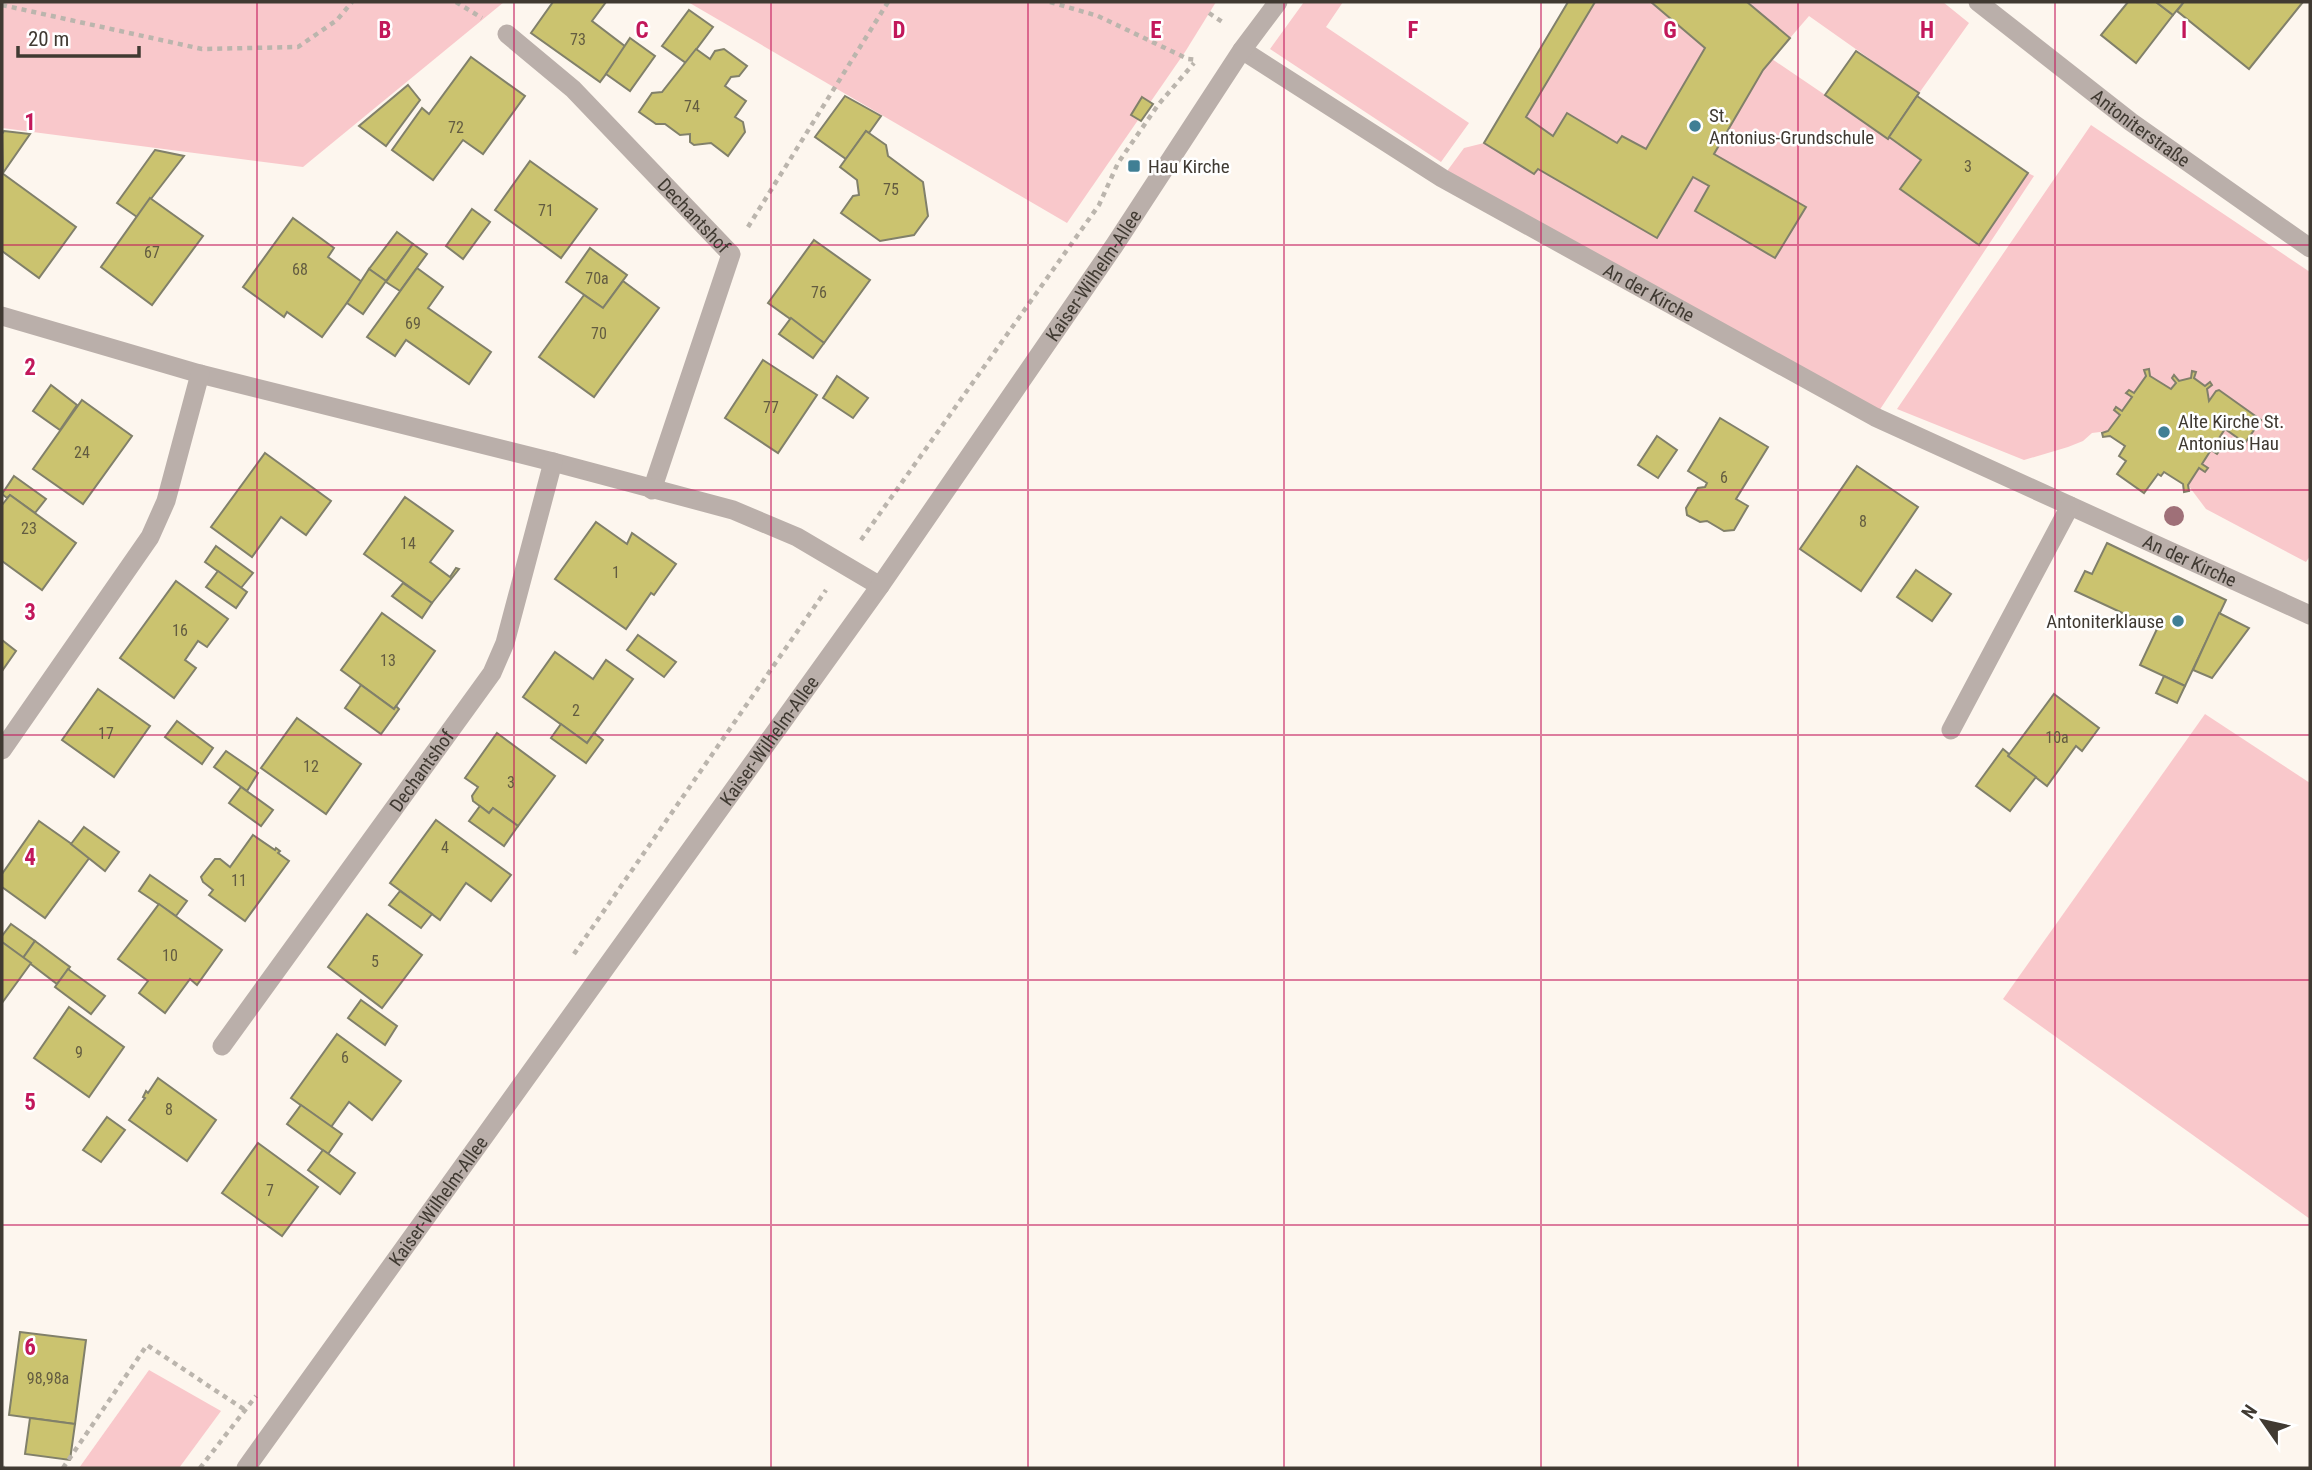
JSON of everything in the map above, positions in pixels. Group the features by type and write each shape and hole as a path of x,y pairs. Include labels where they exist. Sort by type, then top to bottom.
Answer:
{"street":[{"name":"Kaiser-Wilhelm-Allee","path":"246,1468 880,586 1114,246 1242,50 1278,2"},
{"name":"Antoniterstraße","path":"1978,2 2132,122 2310,248"},
{"name":"Dechantshof","path":"507,34 573,89 732,254 652,490"},
{"name":"An der Kirche","path":"1242,50 1442,178 1875,417 2310,615"},
{"path":"2,316 200,374 733,510 797,537 880,586"},
{"path":"2,751 150,537 166,501 200,374"},
{"name":"Dechantshof","path":"222,1046 492,673 505,643 553,462"},
{"path":"1951,730 2070,506"}],"path":[{"path":"2,5 202,49 298,47 337,20 352,2"},
{"path":"732,254 888,2"},
{"path":"1050,2 1098,16 1195,61 1242,50"},
{"path":"1209,13 1233,29"},
{"path":"566,965 844,564 1099,205 1118,163 1152,114 1195,61 1205,53"},
{"path":"63,1468 147,1345 245,1410"},
{"path":"200,1468 262,1389"}],"shaded area":[{"path":"2,2 504,2 303,167 2,128"},
{"path":"688,2 1216,2 1185,52 1067,223"},
{"path":"1304,2 1343,2 1326,27 1469,123 1441,162 1270,49"},
{"path":"1595,2 1651,2 1705,48 1646,149 1617,143 1567,114 1553,136 1526,117"},
{"path":"1747,2 1943,2 1969,23 1917,96 1918,93 1809,16 1790,38"},
{"path":"1772,59 1921,160 1900,190 1979,245 2028,173 2034,176 1875,417 1442,178 1464,148 1484,143 1533,174 1538,169 1657,238 1693,177 1709,186 1696,211 1775,258 1805,207 1714,154"},
{"path":"2091,125 2310,272 2310,556 2306,562 2206,509 2188,485 2199,468 2206,471 2208,468 2202,464 2211,450 2217,454 2220,450 2214,446 2225,429 2219,390 2209,401 2207,389 2212,385 2210,382 2205,386 2194,378 2196,373 2191,378 2179,381 2174,376 2172,378 2176,383 2171,389 2150,376 2149,369 2145,370 2146,376 2134,393 2129,390 2126,393 2132,397 2122,411 2117,407 2114,410 2120,415 2108,431 2092,433 2083,441 2068,447 2024,460 1897,409"},
{"path":"2205,714 2310,783 2310,1219 2003,999"},
{"path":"149,1370 221,1411 179,1468 79,1468"}],"building":[{"path":"553,2 606,2 592,21 626,47 600,82 531,33"},
{"name":"St. Antonius-Grundschule","path":"1568,2 1595,2 1526,117 1553,136 1567,113 1617,143 1622,136 1646,149 1705,48 1651,2 1747,2 1790,38 1763,70 1714,154 1806,207 1775,258 1695,211 1709,186 1693,177 1657,238 1538,169 1534,174 1484,143"},
{"path":"2128,2 2156,2 2173,15 2136,63 2101,35"},
{"path":"2156,2 2184,2 2173,15"},
{"path":"2184,2 2303,2 2249,69 2177,11"},
{"path":"689,10 713,27 686,63 662,46"},
{"path":"630,38 655,56 630,91 606,74"},
{"path":"696,49 710,59 715,51 724,49 747,66 739,76 731,77 725,86 746,101 735,117 743,122 745,132 728,156 711,143 694,145 690,142 690,134 680,135 665,124 656,124 639,112 652,93 662,92"},
{"path":"1856,51 1919,93 1888,139 1825,95"},
{"path":"471,57 525,96 483,154 463,140 433,180 392,150 422,108 429,114"},
{"path":"408,85 420,100 386,146 359,126"},
{"path":"845,96 881,116 869,133 866,131 846,159 815,137"},
{"path":"1917,96 2028,173 1979,245 1900,189 1921,160 1889,137"},
{"path":"1142,97 1153,104 1141,121 1131,115"},
{"path":"4,131 30,134 3,173 2,134"},
{"path":"866,131 886,145 888,156 923,182 928,216 914,235 880,241 841,213 853,196 859,195 857,180 840,167"},
{"path":"155,150 184,156 137,217 117,203"},
{"path":"530,161 597,209 561,258 495,210"},
{"path":"2,173 76,227 39,278 2,251"},
{"path":"150,198 203,236 152,305 101,267"},
{"path":"472,209 490,222 463,259 446,246"},
{"path":"293,218 334,248 328,257 362,282 322,337 287,312 284,317 243,287"},
{"path":"397,232 413,244 386,281 369,269"},
{"path":"814,240 870,280 824,343 768,303"},
{"path":"413,244 427,254 400,291 386,282"},
{"path":"590,248 627,275 603,308 566,282"},
{"path":"417,268 443,287 428,308 491,352 469,384 406,340 395,356 367,337"},
{"path":"369,269 386,281 363,314 347,303"},
{"path":"623,281 659,308 594,397 539,357 584,295 603,308"},
{"path":"791,318 824,343 813,358 779,334"},
{"path":"763,360 817,395 778,453 725,418"},
{"name":"Alte Kirche St. Antonius Hau","path":"2149,369 2150,376 2171,389 2176,383 2172,378 2174,375 2179,381 2191,378 2192,371 2196,372 2194,378 2205,386 2210,382 2212,385 2207,389 2209,401 2219,390 2261,420 2245,443 2225,429 2214,446 2220,450 2217,454 2211,450 2202,464 2208,468 2205,472 2199,468 2188,485 2189,491 2184,492 2183,484 2164,472 2161,476 2158,474 2144,493 2117,474 2126,461 2119,456 2125,446 2110,436 2103,437 2102,433 2108,431 2120,415 2114,410 2116,407 2122,411 2132,397 2126,393 2129,390 2134,393 2146,376 2144,370"},
{"path":"837,376 868,398 853,418 823,398"},
{"path":"51,385 77,405 60,430 33,411"},
{"path":"82,400 132,436 83,504 33,469"},
{"path":"1720,418 1768,447 1736,499 1748,506 1734,530 1724,531 1707,521 1700,522 1687,515 1686,508 1698,488 1705,487 1707,483 1688,471"},
{"path":"1657,436 1677,450 1658,478 1638,465"},
{"path":"265,453 331,501 306,535 281,517 252,557 211,527"},
{"path":"1857,466 1918,507 1861,591 1800,549"},
{"path":"14,476 46,499 35,513 10,495 7,498 2,494"},
{"path":"10,495 76,543 42,590 2,561 2,505"},
{"path":"405,497 453,531 430,562 450,577 456,568 459,569 432,603 364,554"},
{"path":"596,522 627,544 632,533 676,564 654,595 651,593 626,629 555,579"},
{"name":"Antoniterklause","path":"2107,543 2226,600 2185,686 2140,665 2157,629 2075,591 2085,571 2092,574"},
{"path":"216,546 253,573 241,588 205,562"},
{"path":"1916,570 1951,594 1932,621 1897,597"},
{"path":"218,571 247,592 236,608 206,587"},
{"path":"176,581 228,619 207,647 198,641 185,660 196,668 174,698 120,658"},
{"path":"403,583 432,603 422,618 392,596"},
{"path":"382,613 435,651 394,709 341,670"},
{"path":"2219,613 2249,628 2212,678 2193,670"},
{"path":"638,635 676,662 664,677 627,650"},
{"path":"2,640 16,651 2,671"},
{"path":"555,652 593,679 606,660 633,679 587,743 523,697"},
{"path":"2164,676 2185,686 2177,703 2156,693"},
{"path":"361,685 394,709 396,706 399,709 381,734 345,708"},
{"path":"98,689 150,726 114,777 62,740"},
{"path":"2054,694 2099,728 2082,751 2076,746 2047,786 2008,756"},
{"path":"297,718 361,764 326,814 261,768"},
{"path":"177,721 213,748 202,764 165,737"},
{"path":"561,724 587,743 594,733 603,740 586,763 551,738"},
{"path":"497,733 555,776 518,826 493,808 489,813 473,801 472,796 478,787 465,778"},
{"path":"2003,749 2008,756 2036,777 2010,811 1976,786"},
{"path":"226,751 258,773 247,791 214,767"},
{"path":"241,787 273,810 261,826 229,803"},
{"path":"480,806 489,813 493,808 518,826 504,846 469,821"},
{"path":"436,820 511,875 491,901 466,883 440,920 390,883"},
{"path":"39,821 90,857 45,918 2,887 2,874"},
{"path":"84,827 119,852 105,871 71,844"},
{"path":"253,835 275,850 276,848 280,851 278,853 289,861 245,921 209,895 213,890 201,877 215,859 220,859 230,867"},
{"path":"150,875 187,901 176,916 139,891"},
{"path":"400,891 432,914 421,928 389,905"},
{"path":"159,904 222,950 197,985 190,979 165,1013 139,993 148,981 118,959"},
{"path":"367,914 422,955 382,1008 328,967"},
{"path":"11,924 35,941 23,958 2,942 2,936"},
{"path":"35,941 70,967 57,984 23,958"},
{"path":"2,942 31,963 2,1003"},
{"path":"68,969 105,996 91,1014 55,987"},
{"path":"361,1000 397,1026 385,1045 348,1018"},
{"path":"69,1007 124,1047 89,1097 34,1058"},
{"path":"337,1034 401,1081 372,1120 349,1102 331,1127 291,1098"},
{"path":"158,1078 216,1120 187,1161 129,1120 145,1098 143,1097 146,1091 148,1093"},
{"path":"301,1105 342,1134 328,1154 287,1124"},
{"path":"107,1117 125,1130 101,1162 83,1150"},
{"path":"258,1143 318,1187 282,1236 222,1193"},
{"path":"323,1150 355,1173 340,1194 308,1170"},
{"path":"20,1332 86,1340 75,1424 9,1415"},
{"path":"30,1418 75,1424 70,1460 25,1454"}],"place":[{"name":"St. Antonius-Grundschule","path":"1695,126"},
{"name":"Hau Kirche","path":"1134,166"},
{"name":"Alte Kirche St. Antonius Hau","path":"2164,432"},
{"name":"Antoniterklause","path":"2178,621"}]}
